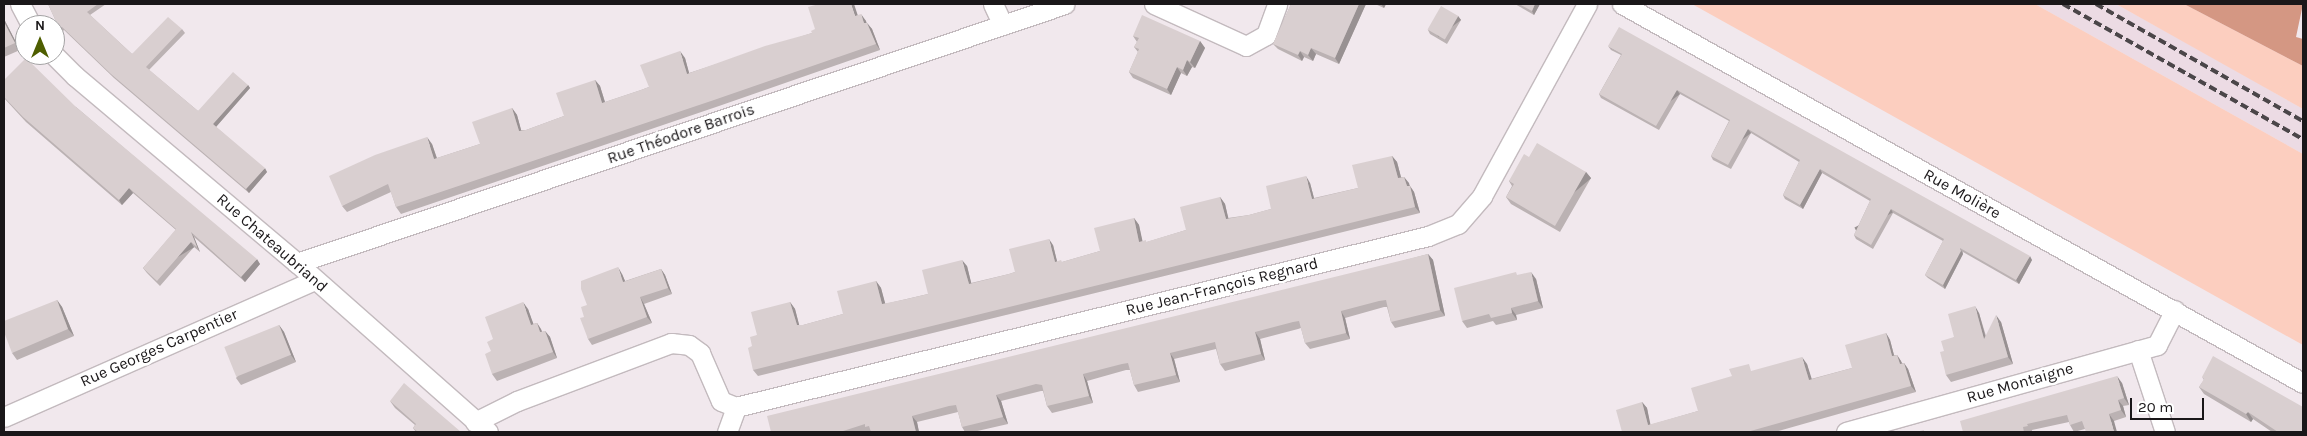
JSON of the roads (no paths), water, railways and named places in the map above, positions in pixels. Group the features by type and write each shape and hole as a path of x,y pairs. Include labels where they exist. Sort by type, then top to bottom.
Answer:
{"street":[{"path":"993,4 1003,25"},
{"name":"Rue Théodore Barrois","path":"297,263 1065,4"},
{"path":"1154,4 1246,46 1266,35 1277,4"},
{"name":"Rue Jean-François Regnard","path":"736,407 1428,236 1458,224 1482,196 1587,4"},
{"name":"Rue Molière","path":"1622,4 2303,382"},
{"name":"Rue Chateaubriand","path":"64,65 297,263 481,427"},
{"name":"Rue Georges Carpentier","path":"4,417 314,280"},
{"name":"Rue Montaigne","path":"1846,432 2157,345 2175,310"},
{"path":"481,427 517,401 671,343 689,345 700,353 720,401 736,407 727,432"},
{"path":"2138,350 2165,432"}],"railway":[{"path":"2063,4 2303,139"},
{"path":"2096,4 2303,121"}]}
